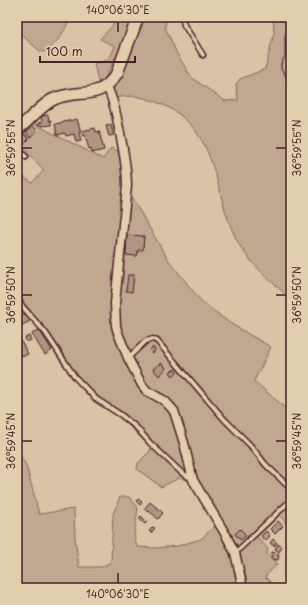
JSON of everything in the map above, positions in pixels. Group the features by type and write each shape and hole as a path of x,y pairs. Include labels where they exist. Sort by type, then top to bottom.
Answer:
{"street":[{"path":"17,130 51,101 61,97 96,91 107,87 117,73 138,17"},
{"path":"107,87 113,100 127,172 119,276 115,303 116,326 120,341 142,385 147,391 165,401 174,412 184,443 193,480 218,520 235,553 243,588"}],"lane":[{"path":"182,17 184,25 203,55"},
{"path":"17,148 26,157"},
{"path":"17,297 22,306 45,332 75,377 85,388 96,399 136,428 182,473 193,480"},
{"path":"128,358 146,341 153,339 157,342 224,419 250,445 266,465 291,489"},
{"path":"235,553 291,500"}],"shaded area":[{"path":"17,17 71,17 60,37 44,52 40,51 17,31"},
{"path":"110,17 167,17 165,27 177,54 192,78 225,101 238,100 236,84 240,79 265,69 274,33 273,17 291,17 289,73 291,84 291,299 271,282 242,249 232,230 206,148 195,131 180,115 159,103 138,97 127,96 115,98 110,87 122,50 115,58 104,80 98,82 94,63 102,62 108,59 115,46 100,39 114,24"},
{"path":"33,123 103,159 111,148 120,152 125,186 167,258 200,300 231,324 271,347 254,381 291,413 291,531 280,515 257,537 268,549 267,554 277,564 265,577 277,588 17,588 17,451 26,465 39,514 74,509 75,538 79,567 101,567 111,562 113,514 120,497 129,497 138,508 134,535 137,547 156,548 177,546 201,539 216,525 196,482 179,478 161,487 137,469 138,463 150,451 151,447 122,419 96,397 75,375 51,336 17,292 17,172 32,183 44,170 17,142 17,137"}],"building":[{"path":"48,115 49,121 51,120 51,125 38,125 38,123 42,122 41,116"},
{"path":"77,119 81,132 79,132 81,141 76,142 74,134 66,136 65,133 57,135 55,124"},
{"path":"111,125 114,135 109,136 106,126"},
{"path":"33,126 37,131 30,137 26,132"},
{"path":"95,128 96,132 99,131 104,150 92,153 82,131"},
{"path":"25,134 29,139 23,145 18,140"},
{"path":"127,235 144,236 143,250 138,250 137,256 126,255"},
{"path":"128,275 134,275 132,292 126,291"},
{"path":"24,313 30,321 19,327 20,328 17,330 17,317"},
{"path":"39,330 52,350 45,355 32,334"},
{"path":"17,334 28,354 24,356 19,355 17,352"},
{"path":"29,336 31,340 27,342 25,338"},
{"path":"153,347 155,350 153,354 150,350"},
{"path":"161,363 166,368 159,376 153,369"},
{"path":"175,369 177,372 173,376 170,372"},
{"path":"138,499 142,502 140,505 136,501"},
{"path":"150,502 163,513 158,519 148,510 147,512 144,509"},
{"path":"141,516 147,522 145,524 139,519"},
{"path":"278,521 283,526 275,534 270,529"},
{"path":"153,527 155,528 151,533 149,531"},
{"path":"240,529 246,535 241,540 235,534"},
{"path":"266,531 270,536 265,541 261,536"},
{"path":"273,539 277,543 274,546 270,543"},
{"path":"278,544 282,547 279,552 275,549"},
{"path":"272,552 279,554 278,560 271,559"}],"waterway":[{"path":"291,23 287,29 285,37 285,56 281,64 281,69 286,75 290,91 289,105 291,109"}]}
